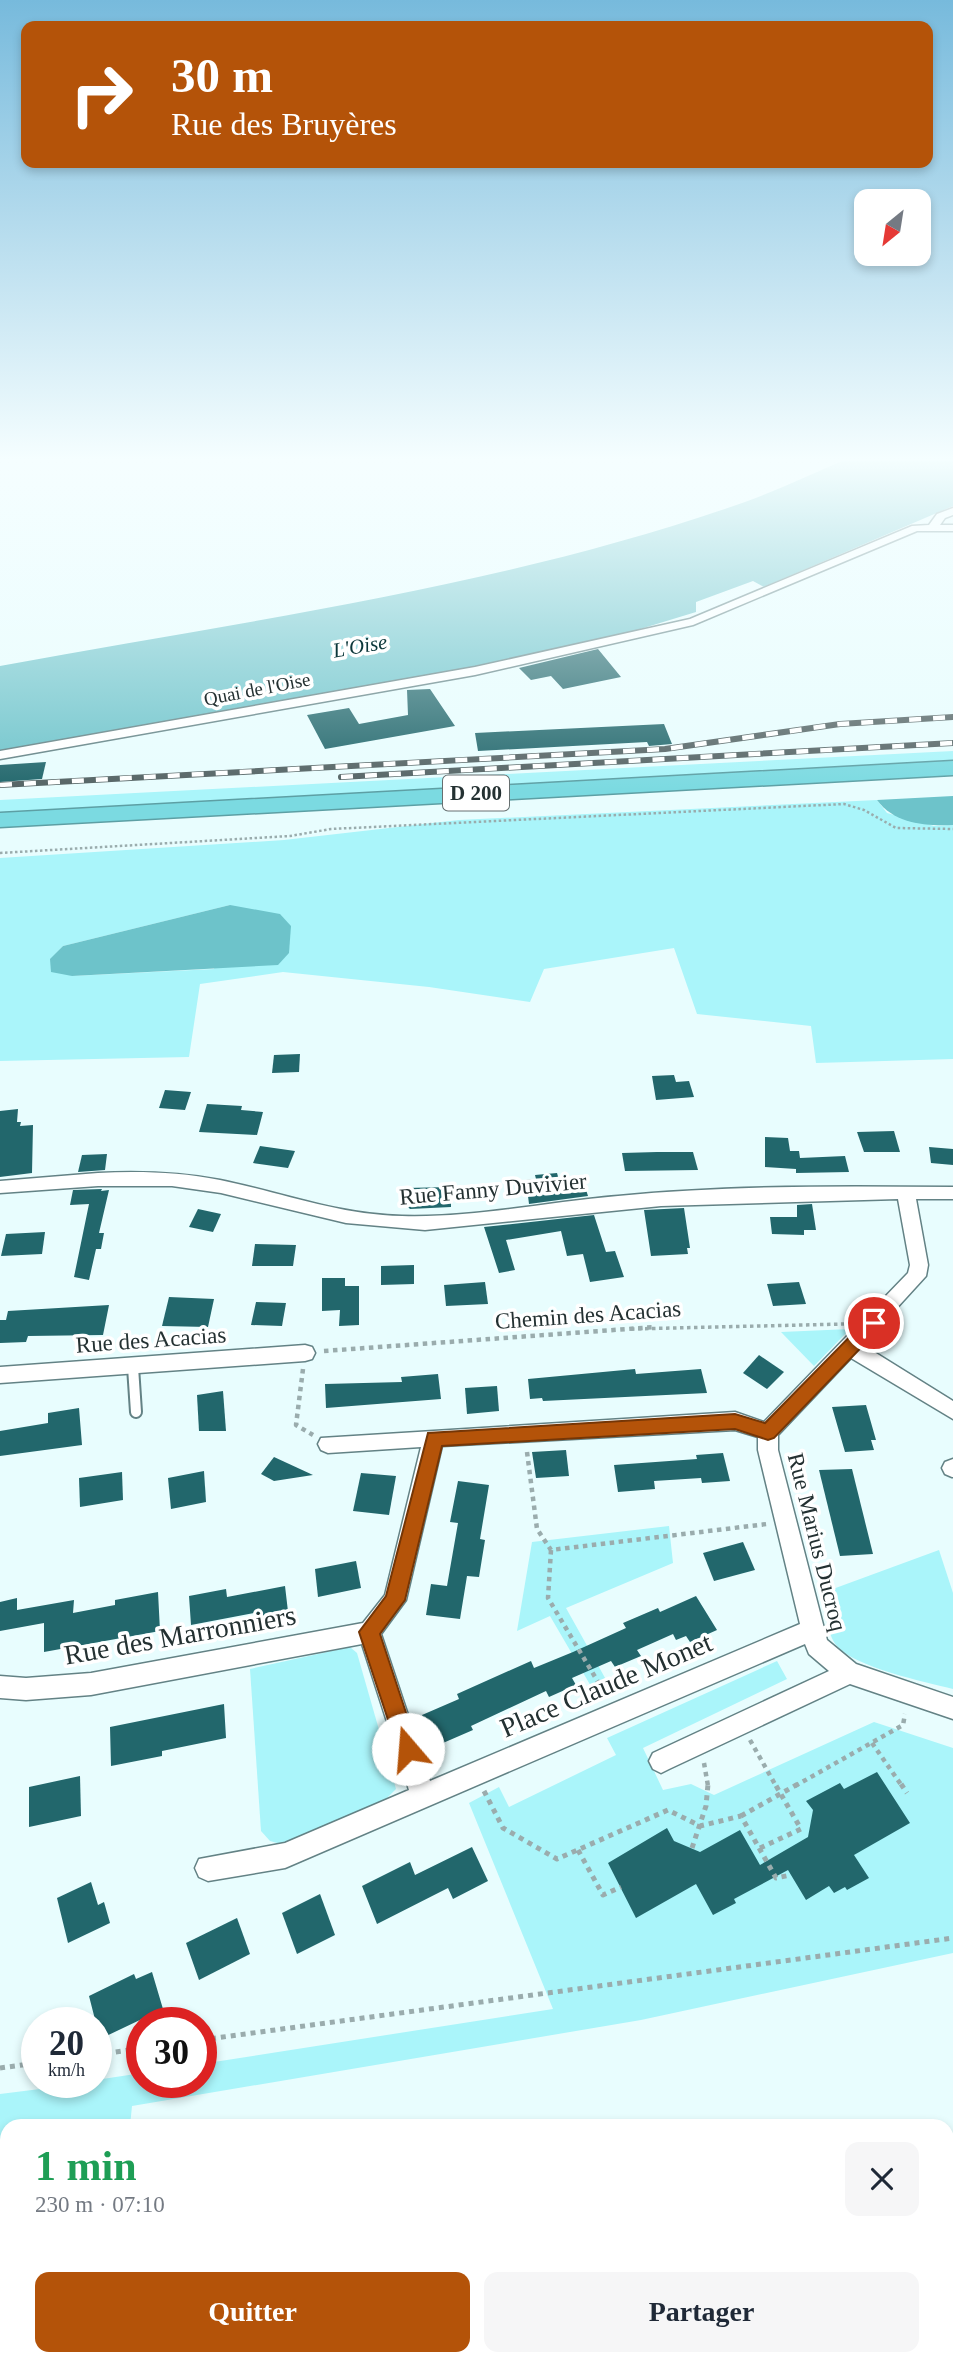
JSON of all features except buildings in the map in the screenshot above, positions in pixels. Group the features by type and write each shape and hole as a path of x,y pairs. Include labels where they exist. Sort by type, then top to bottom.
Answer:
{"highway":[{"name":"D 200","path":"0,820 953,768"},
{"name":"D 200","path":"0,831 953,780"}],"street":[{"name":"Quai de l'Oise","path":"0,755 475,671 658,632 693,622 813,571"},
{"name":"Rue Fanny Duvivier","path":"0,1187 141,1177 197,1183 349,1218 397,1223 443,1222 569,1207 710,1195 953,1193"},
{"name":"Rue Marius Ducroq","path":"906,1193 919,1270 909,1287 768,1432 768,1450 817,1646 849,1674 953,1708"},
{"path":"850,1348 953,1411"},
{"name":"Rue des Acacias","path":"0,1375 305,1353"},
{"path":"328,1444 735,1421 768,1432"},
{"path":"423,1796 369,1632 395,1600 434,1438"},
{"name":"Place Claude Monet","path":"208,1868 285,1855 813,1630"},
{"name":"Rue des Marronniers","path":"0,1687 26,1689 91,1684 369,1632"},
{"path":"661,1761 849,1674"}],"lane":[{"path":"133,1367 136,1412"}],"path":[{"path":"0,853 290,836 331,829 844,804 864,810 896,828 918,831 953,829"},
{"name":"Chemin des Acacias","path":"305,1353 668,1326 874,1323"},
{"path":"305,1353 296,1425 328,1444"},
{"path":"525,1433 537,1529 551,1550 548,1598 617,1714"},
{"path":"551,1550 786,1521"},
{"path":"475,1773 503,1828 557,1859 668,1810 700,1826 741,1816 782,1796 903,1725 908,1693"},
{"path":"740,1724 801,1829 760,1848"},
{"path":"872,1743 906,1794"},
{"path":"692,1848 700,1826 709,1775 695,1745"},
{"path":"741,1816 776,1878 791,1875"},
{"path":"578,1850 603,1895 621,1887"},
{"path":"217,2038 953,1938"},
{"path":"0,2068 21,2065"}],"shaded area":[{"path":"953,751 953,760 557,785 0,813 0,800"},
{"path":"877,800 887,813 934,826 953,825 953,1059 816,1063 811,1026 697,1014 674,948 544,969 530,1002 429,987 283,972 200,984 189,1057 0,1061 0,858 284,840 459,820","holes":["230,905 214,969 72,976 50,960 63,946"]},
{"path":"850,1329 814,1366 781,1332"},
{"path":"669,1526 673,1563 566,1608 614,1694 599,1700 550,1616 517,1631 532,1542"},
{"path":"939,1550 953,1593 953,1689 874,1667 858,1661 837,1646 828,1628 822,1593"},
{"path":"350,1647 357,1653 396,1789 385,1800 284,1845 270,1841 261,1831 250,1669"},
{"path":"777,1661 787,1679 643,1748 663,1790 691,1784 714,1795 874,1722 953,1748 953,1953 641,2020 217,2092 217,2062 553,2009 469,1803 499,1787 509,1807 616,1755 607,1738"},
{"path":"126,2075 126,2098 179,2098 132,2106 131,2119 0,2119 0,2094 21,2091 21,2098 112,2098 112,2078"}],"water":[{"name":"L'Oise","path":"501,571 800,571 764,587 753,581 696,602 696,612 637,630 476,666 0,751 0,666 376,599"},
{"path":"953,796 953,825 931,825 901,819 877,800"},
{"path":"230,905 280,914 291,926 289,953 278,965 72,976 51,972 50,959 63,946"}],"railway":[{"path":"0,785 665,749 840,724 953,717"},
{"path":"341,777 953,743"}],"route":[{"path":"408,1749 369,1632 395,1600 434,1438 735,1421 768,1432 874,1323"}]}
